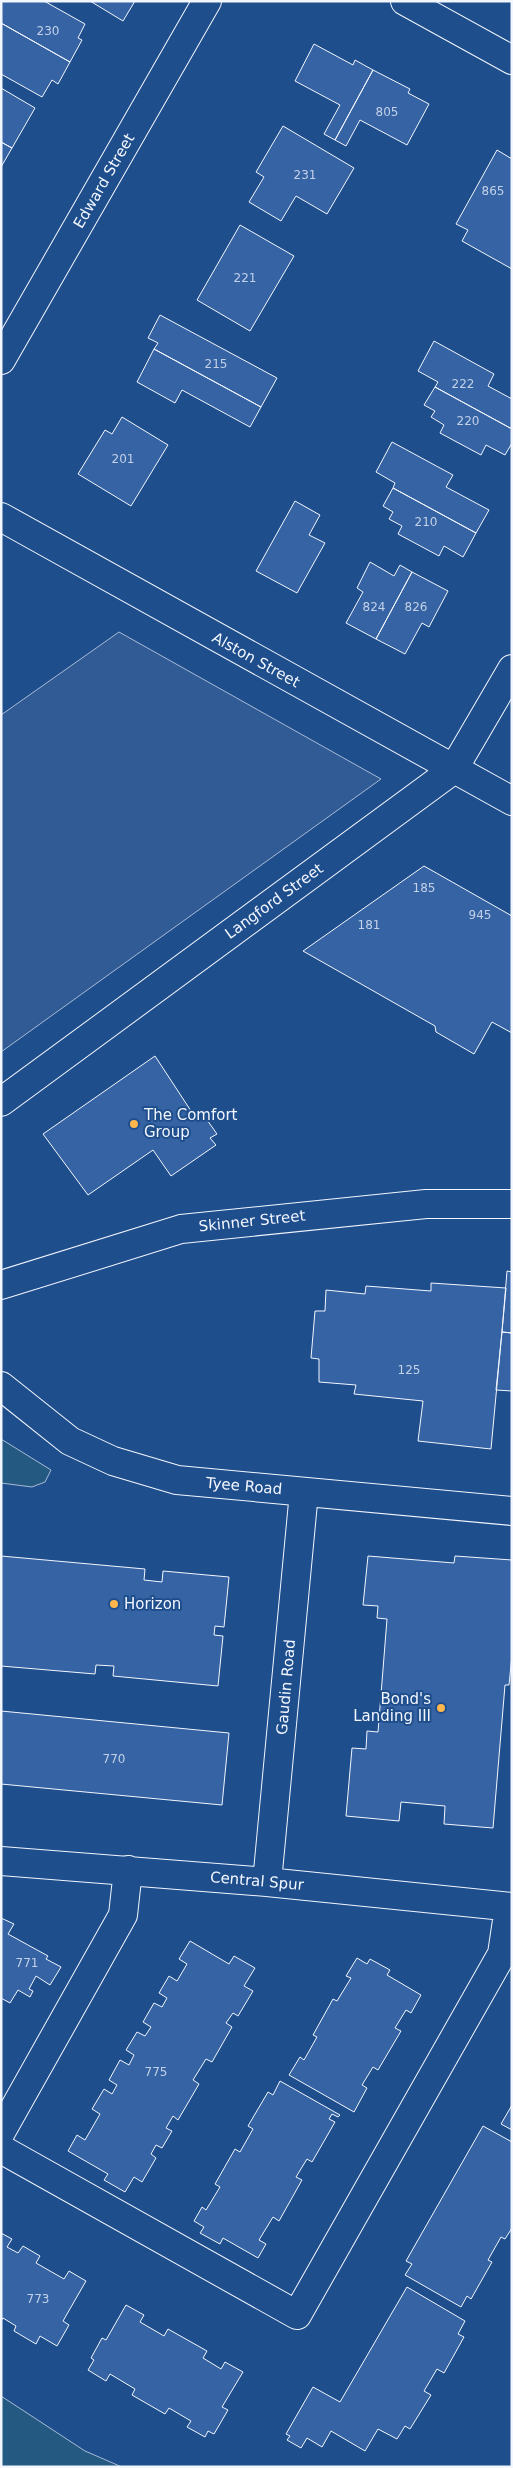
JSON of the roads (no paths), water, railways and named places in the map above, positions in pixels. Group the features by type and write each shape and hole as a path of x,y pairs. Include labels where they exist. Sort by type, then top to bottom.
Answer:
{"street":[{"name":"Edward Street","path":"1,360 206,1"},
{"path":"405,1 512,60"},
{"name":"Alston Street","path":"1,517 453,770 512,801"},
{"name":"Langford Street","path":"1,1102 453,770 512,669"},
{"name":"Skinner Street","path":"1,1285 181,1229 426,1204 512,1204"},
{"name":"Tyee Road","path":"1,1386 70,1441 113,1461 177,1480 512,1511"},
{"name":"Gaudin Road","path":"267,1882 304,1492"},
{"name":"Central Spur","path":"1,1861 267,1882 510,1907"},
{"path":"1,2132 123,1915 128,1870"},
{"path":"1,2149 297,2315 502,1954 510,1907"}],"place":[{"name":"The Comfort Group","path":"134,1124"},
{"name":"Horizon","path":"114,1604"},
{"name":"Bond's Landing III","path":"441,1708"}]}
